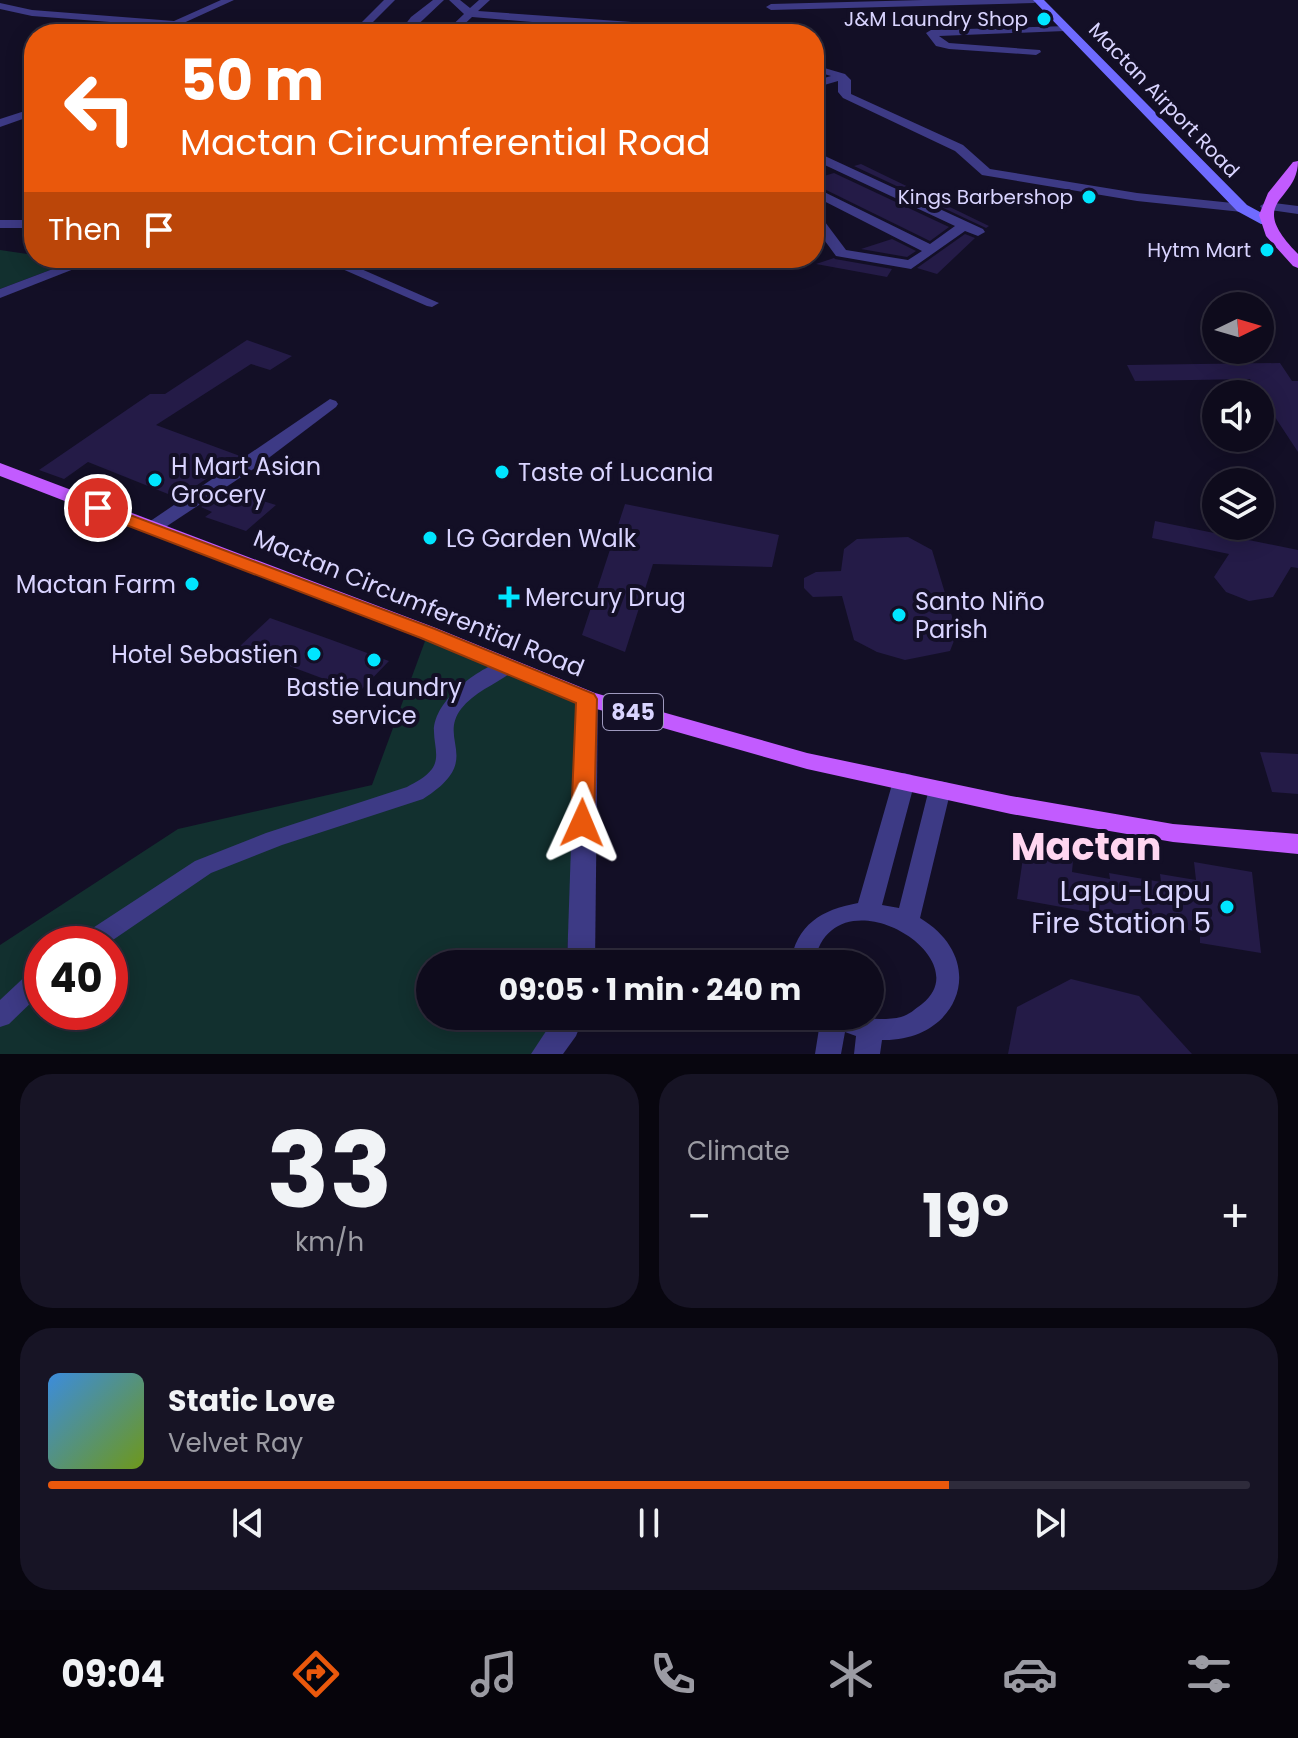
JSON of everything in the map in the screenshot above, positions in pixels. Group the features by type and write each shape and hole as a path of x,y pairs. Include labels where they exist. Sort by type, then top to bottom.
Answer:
{"main road":[{"name":"Mactan Airport Road","path":"1036,0 1242,208 1267,214"},
{"path":"1298,165 1267,214 1272,237 1298,263"},
{"name":"Mactan Circumferential Road","path":"0,469 428,633 587,699 807,761 940,789 1173,833 1298,844"}],"street":[{"path":"0,6 32,13 175,24 229,0"},
{"path":"365,24 390,0"},
{"path":"411,24 439,0"},
{"path":"454,0 471,14 519,22 616,24"},
{"path":"460,24 485,0"},
{"path":"771,7 1036,0"},
{"path":"1036,52 949,46 940,44 931,33 1065,28"},
{"path":"824,71 845,80 844,92 847,96 970,154 977,167 986,172 1137,197 1242,208"},
{"path":"824,82 841,76"},
{"path":"0,123 24,115"},
{"path":"824,160 978,232"},
{"path":"824,167 831,163"},
{"path":"824,196 931,250"},
{"path":"1267,214 1298,210"},
{"path":"0,224 24,224"},
{"path":"824,230 841,253 900,265 918,263 962,227"},
{"path":"0,294 69,268"},
{"path":"348,268 432,303"},
{"path":"152,528 252,462 330,404"},
{"path":"115,926 203,867 274,839 433,785 449,757 444,723 450,709 505,667"},
{"path":"581,950 587,699"},
{"path":"868,911 904,781"},
{"path":"908,920 940,789"},
{"path":"804,950 813,933 828,920 847,913 868,911 908,920 926,932 939,947 947,964 948,982 943,1000 931,1014 914,1024 868,1042"},
{"path":"0,1016 24,993"},
{"path":"546,1054 564,1030"},
{"path":"828,1054 832,1030"}],"green space":[{"path":"0,250 24,254 24,268 56,268 0,289"},
{"path":"428,633 587,699 567,950 416,950 416,1030 560,1030 557,1054 0,1054 0,945 24,929 24,1030 128,1030 128,926 29,926 178,829 372,785"}],"building":[{"path":"861,164 989,226 986,228 854,166"},
{"path":"834,173 949,227 930,241 824,189 824,176"},
{"path":"965,234 975,238 937,274 917,268"},
{"path":"892,239 916,251 907,257 861,249"},
{"path":"834,258 892,269 887,277 824,265 824,261"},
{"path":"247,340 292,356 270,370 251,364 156,425 240,456 178,498 88,462 64,479 39,470 150,394 165,394"},
{"path":"1280,363 1292,381 1298,381 1298,452 1274,416 1274,380 1135,381 1127,365 1274,364"},
{"path":"227,490 276,505 246,531 205,517 212,512 201,507"},
{"path":"625,504 779,535 772,567 653,564 625,652 582,635"},
{"path":"1155,521 1202,531 1202,540 1249,540 1298,550 1298,568 1291,567 1273,597 1249,601 1226,592 1214,577 1229,554 1152,538"},
{"name":"Santo Niño Parish","path":"908,537 932,550 957,633 950,651 905,660 877,652 854,640 842,596 813,597 804,588 804,578 816,572 841,571 844,549 857,539"},
{"name":"Hotel Sebastien","path":"270,618 389,661 359,692 239,647"},
{"path":"1260,752 1298,754 1298,794 1272,792"},
{"path":"1024,851 1073,861 1072,872 1110,879 1109,873 1161,882 1160,874 1196,880 1194,862 1252,872 1261,953 1200,943 1200,932 1017,899"},
{"path":"1071,979 1139,996 1192,1054 1008,1054 1017,1007"}],"place":[{"name":"J&M Laundry Shop","path":"1044,19"},
{"name":"Kings Barbershop","path":"1089,197"},
{"name":"Hytm Mart","path":"1267,250"},
{"name":"Taste of Lucania","path":"502,472"},
{"name":"H Mart Asian Grocery","path":"155,480"},
{"name":"LG Garden Walk","path":"430,538"},
{"name":"Mactan Farm","path":"192,584"},
{"name":"Mercury Drug","path":"509,597"},
{"name":"Santo Niño Parish","path":"899,615"},
{"name":"Hotel Sebastien","path":"314,654"},
{"name":"Bastie Laundry service","path":"374,660"},
{"name":"Lapu-Lapu Fire Station 5","path":"1227,907"}],"district":[{"name":"Mactan","path":"1086,846"}],"route":[{"path":"98,508 428,633 587,699 582,823"}]}
